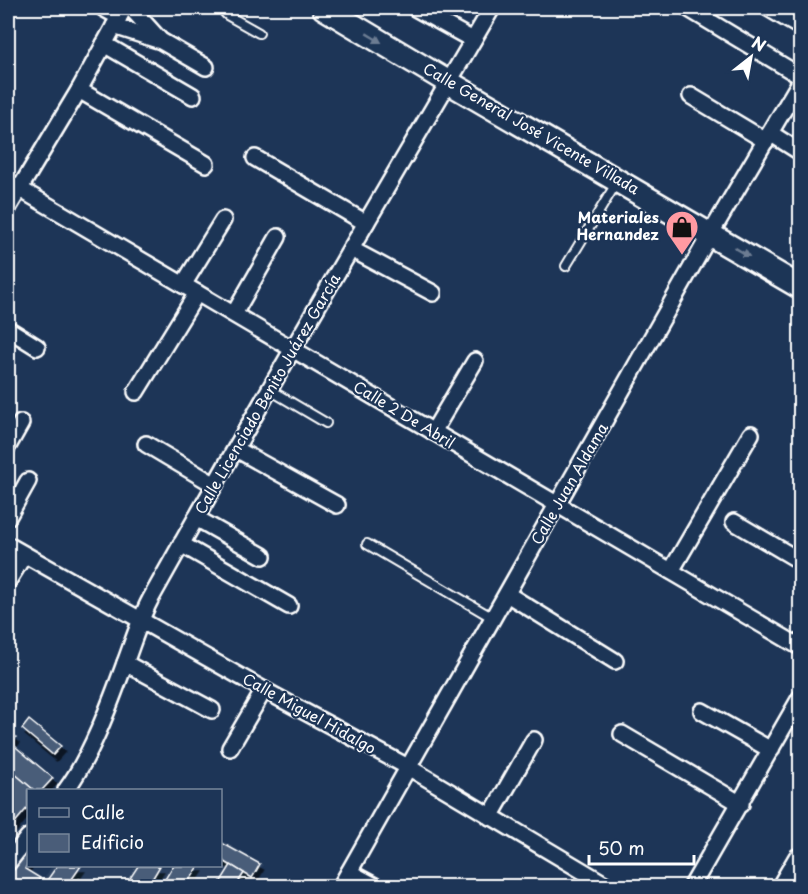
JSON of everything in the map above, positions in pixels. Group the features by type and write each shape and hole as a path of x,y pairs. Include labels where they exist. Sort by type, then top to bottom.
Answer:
{"main road":[{"name":"Calle General José Vicente Villada","path":"324,8 448,82 799,282"}],"street":[{"path":"103,8 122,15 206,67"},
{"path":"415,8 473,40"},
{"name":"Calle Licenciado Benito Juárez García","path":"67,789 76,776 125,663 139,619 492,8"},
{"path":"768,8 801,27"},
{"path":"689,9 801,76"},
{"path":"122,15 161,41"},
{"path":"8,208 13,185 79,90 122,15"},
{"path":"104,44 193,96"},
{"name":"Calle Juan Aldama","path":"341,886 711,233 801,82"},
{"path":"79,90 206,164"},
{"path":"691,96 801,152"},
{"path":"255,158 366,223"},
{"name":"Calle 2 De Abril","path":"13,185 801,647"},
{"path":"183,285 223,220"},
{"path":"234,314 278,237"},
{"path":"351,249 433,293"},
{"path":"136,392 197,293"},
{"path":"8,329 37,347"},
{"path":"433,432 475,361"},
{"path":"8,446 21,423"},
{"path":"671,571 751,434"},
{"path":"146,444 215,485"},
{"path":"236,449 337,506"},
{"path":"8,517 28,481"},
{"path":"196,518 263,556"},
{"path":"734,522 801,561"},
{"path":"181,544 289,606"},
{"name":"Calle Miguel Hidalgo","path":"8,545 264,690 408,767 608,886"},
{"path":"8,581 24,555"},
{"path":"507,594 615,661"},
{"path":"125,663 212,710"},
{"path":"230,748 264,690"},
{"path":"692,886 801,698"},
{"path":"702,711 771,750"},
{"path":"622,734 741,804"},
{"path":"490,817 534,740"},
{"path":"8,862 27,838"},
{"path":"780,886 797,857"},
{"path":"349,872 375,886"}],"lane":[{"path":"225,8 227,15 259,33"},
{"path":"566,266 618,180"},
{"path":"270,390 326,423"},
{"path":"367,544 493,618"}],"shaded area":[{"path":"222,841 263,865 250,886 39,886 51,867 222,867"}],"building":[{"path":"29,720 61,746 53,755 22,729"},
{"path":"11,733 16,737 11,743 53,778 43,789 33,789 8,768 8,737"},
{"path":"8,768 33,789 27,789 27,808 8,831"},
{"path":"222,843 260,864 252,878 222,860"},
{"path":"22,849 27,852 25,869 40,878 35,886 24,886 8,876"},
{"path":"231,865 244,873 239,881 247,886 218,886"},
{"path":"56,867 80,867 67,886 43,886"},
{"path":"137,867 159,867 148,886 125,886"},
{"path":"172,867 198,867 186,886 161,886"},
{"path":"79,879 91,886 75,886"}],"place":[{"name":"Materiales Hernandez","path":"682,256"}]}
